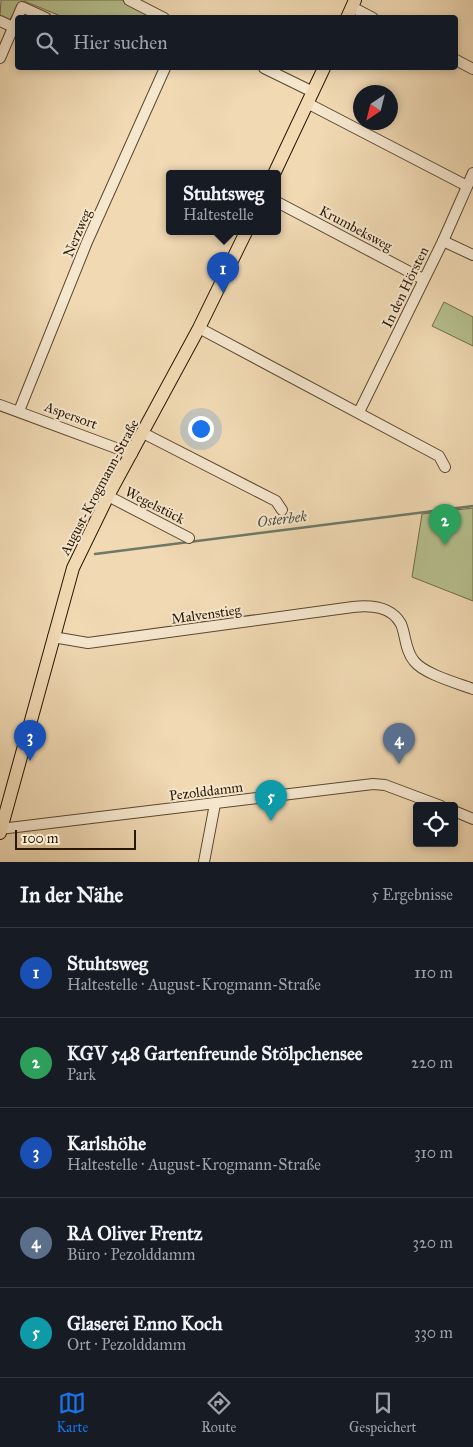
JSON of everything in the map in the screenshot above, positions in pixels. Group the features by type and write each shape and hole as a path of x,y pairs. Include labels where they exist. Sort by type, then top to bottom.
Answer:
{"main road":[{"path":"276,170 323,70"},
{"name":"August-Krogmann-Straße","path":"0,831 52,636 73,568 108,496 199,328 245,235"}],"street":[{"path":"129,0 158,15"},
{"path":"18,15 22,6 40,15"},
{"path":"351,8 366,15"},
{"path":"0,21 12,27"},
{"path":"0,58 15,21"},
{"path":"458,61 473,69"},
{"name":"Nerzweg","path":"19,411 87,242 161,70"},
{"path":"267,70 310,98 467,186"},
{"name":"In den Hörsten","path":"359,412 443,241 473,173"},
{"name":"Krumbeksweg","path":"281,204 423,279"},
{"path":"443,241 473,256"},
{"path":"199,328 439,456 446,466"},
{"name":"Aspersort","path":"0,405 132,454"},
{"path":"143,434 276,501 282,510"},
{"name":"Wegelstück","path":"108,496 189,538"},
{"name":"Malvenstieg","path":"52,636 88,643 364,605 379,606 392,614 400,624 407,650 414,661 423,668 473,689"},
{"name":"Pezolddamm","path":"0,831 372,784 385,785 430,802"},
{"path":"204,862 215,804"},
{"path":"458,813 473,819"}],"green space":[{"path":"1,0 121,0 153,15 58,15 24,1 18,6 9,21 0,17"},
{"path":"444,302 473,317 473,346 432,326"},
{"path":"473,508 473,601 412,577 422,514"}],"waterway":[{"name":"Osterbek","path":"95,554 473,506"}],"place":[{"name":"Stuhtsweg","path":"223,293"},
{"name":"KGV 548 Gartenfreunde Stölpchensee","path":"445,545"},
{"name":"Karlshöhe","path":"30,761"},
{"name":"RA Oliver Frentz","path":"399,764"},
{"name":"Glaserei Enno Koch","path":"271,821"}]}
